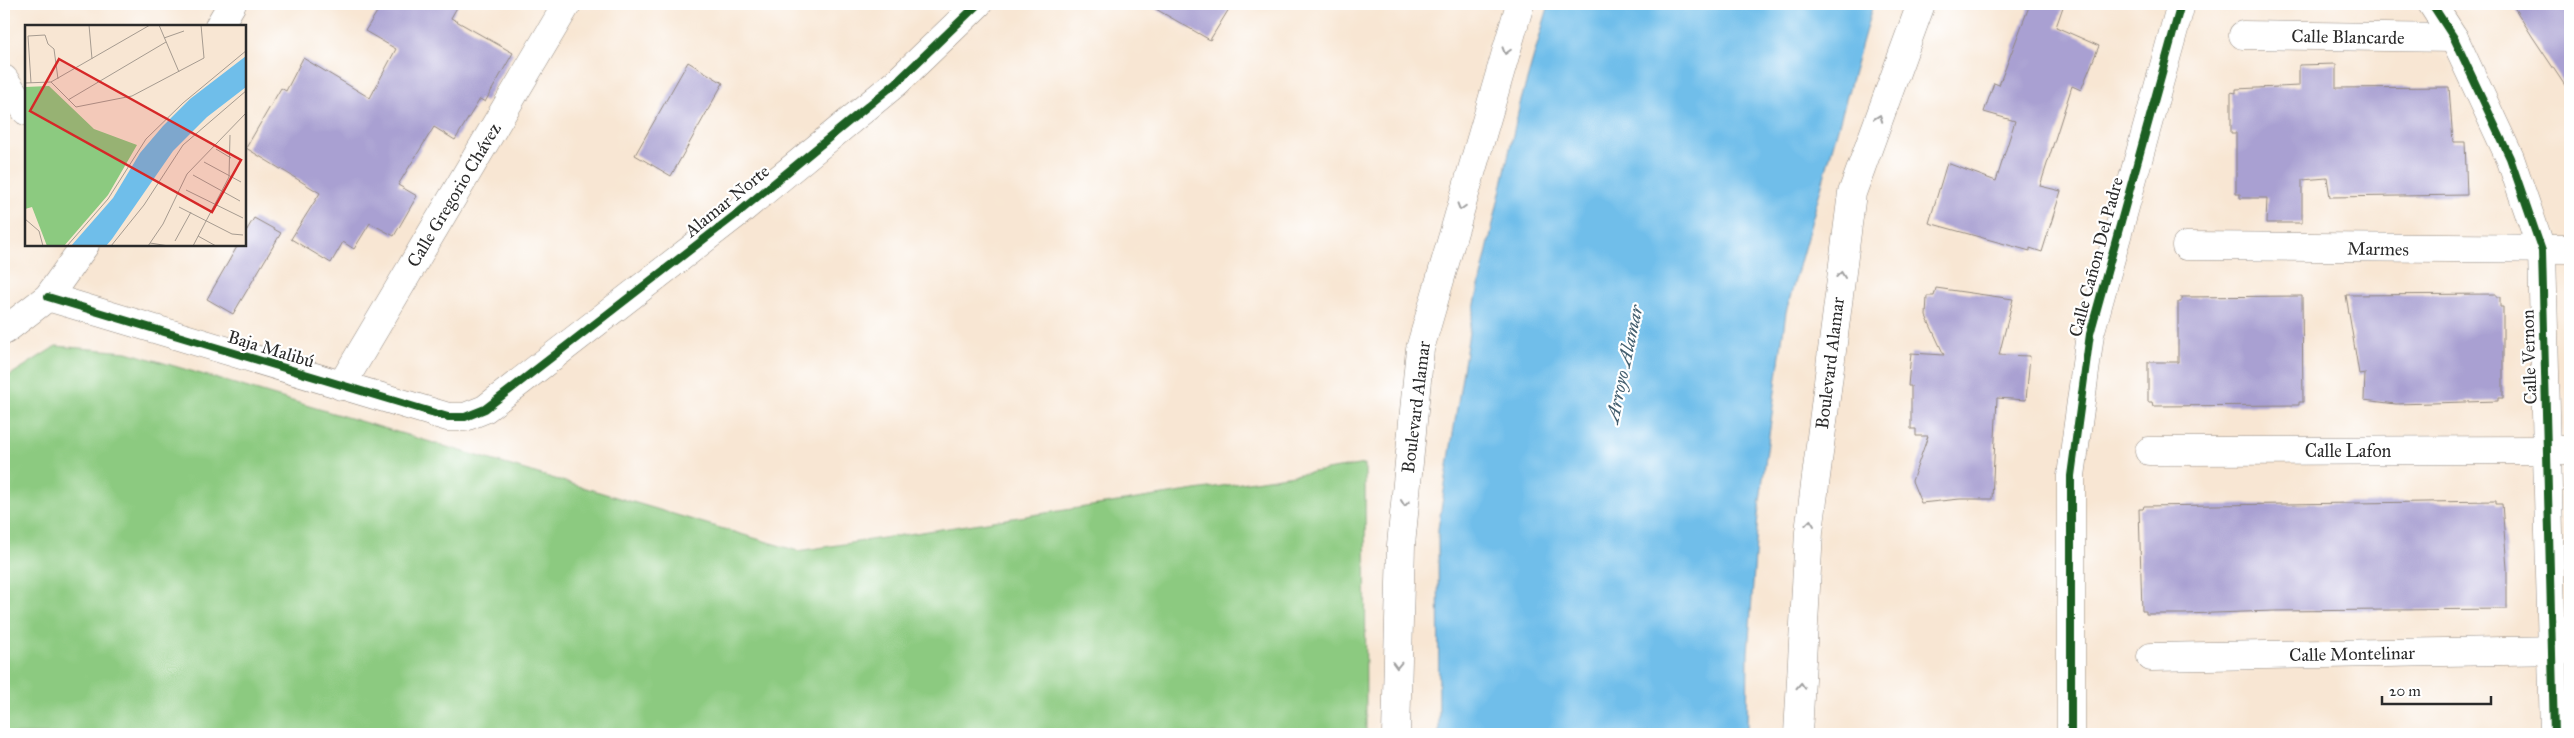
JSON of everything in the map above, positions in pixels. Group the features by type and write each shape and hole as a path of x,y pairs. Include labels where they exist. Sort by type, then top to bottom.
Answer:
{"main road":[{"path":"220,25 232,4"},
{"name":"Calle Gregorio Chávez","path":"341,386 567,4"},
{"name":"Alamar Norte","path":"485,409 739,212 897,82 978,4"},
{"name":"Boulevard Alamar","path":"1396,734 1401,545 1420,349 1520,4"},
{"name":"Boulevard Alamar","path":"1798,734 1809,532 1852,193 1921,4"},
{"name":"Calle Cañon Del Padre","path":"2071,734 2071,476 2090,334 2181,4"},
{"name":"Calle Vernon","path":"2432,4 2454,38 2510,158 2542,251 2559,450 2562,650 2554,734"},
{"name":"Calle Blancarde","path":"2243,35 2454,38"},
{"path":"4,79 25,110"},
{"path":"4,331 48,297 84,246"},
{"name":"Marmes","path":"2186,246 2570,250"},
{"name":"Baja Malibú","path":"48,297 448,417 465,417 485,409"},
{"name":"Calle Lafon","path":"2149,451 2559,450"},
{"name":"Calle Montelinar","path":"2152,657 2562,650"}],"green space":[{"path":"56,346 127,352 798,551 1365,464 1366,734 4,734 4,379"}],"water":[{"name":"Arroyo Alamar","path":"1549,4 1873,4 1786,312 1758,515 1748,653 1747,734 1439,734 1438,529 1470,326 1520,104"}],"building":[{"path":"382,4 459,4 451,18 513,53 485,102 480,99 455,140 434,127 398,185 417,196 394,236 370,223 354,249 343,242 331,263 291,239 320,193 246,148 281,88 286,91 303,58 370,98 396,49 365,31"},
{"path":"1147,4 1232,4 1210,40"},
{"path":"2030,4 2064,4 2056,27 2099,46 2081,90 2072,86 2040,186 2061,191 2042,252 2030,248 2030,251 1929,223 1947,163 1996,181 2015,121 1984,112 1994,83 1999,85"},
{"path":"2512,4 2570,4 2570,93 2532,36"},
{"path":"688,62 723,83 671,176 635,155"},
{"path":"2336,64 2336,88 2449,87 2453,142 2465,142 2467,195 2330,197 2327,178 2302,180 2302,223 2266,223 2267,198 2240,198 2240,194 2236,194 2236,133 2231,133 2231,92 2236,93 2236,89 2299,86 2299,65"},
{"path":"254,218 281,233 233,314 207,299 237,246 246,246 246,231"},
{"path":"1936,288 2013,299 1999,355 2030,356 2026,400 1997,398 1992,499 1960,499 1921,503 1912,481 1928,436 1916,436 1916,429 1911,429 1911,386 1908,386 1911,353 1944,355 1926,316 1927,296 1934,296"},
{"path":"2496,294 2496,297 2500,297 2500,307 2503,307 2503,398 2498,398 2498,401 2396,404 2364,400 2365,373 2359,374 2346,295"},
{"path":"2302,296 2303,402 2299,402 2299,405 2153,406 2152,402 2148,402 2148,362 2178,362 2178,302 2181,302 2181,297"},
{"path":"2496,501 2496,504 2502,504 2507,568 2507,609 2274,611 2184,614 2146,614 2146,611 2142,611 2139,509 2143,509 2144,506"}],"cycle path":[{"path":"48,297 448,417 465,417 485,409 739,212 897,82 978,4"},
{"path":"2071,734 2071,476 2090,334 2181,4"},
{"path":"2432,4 2454,38 2510,158 2542,251 2554,734"}]}
